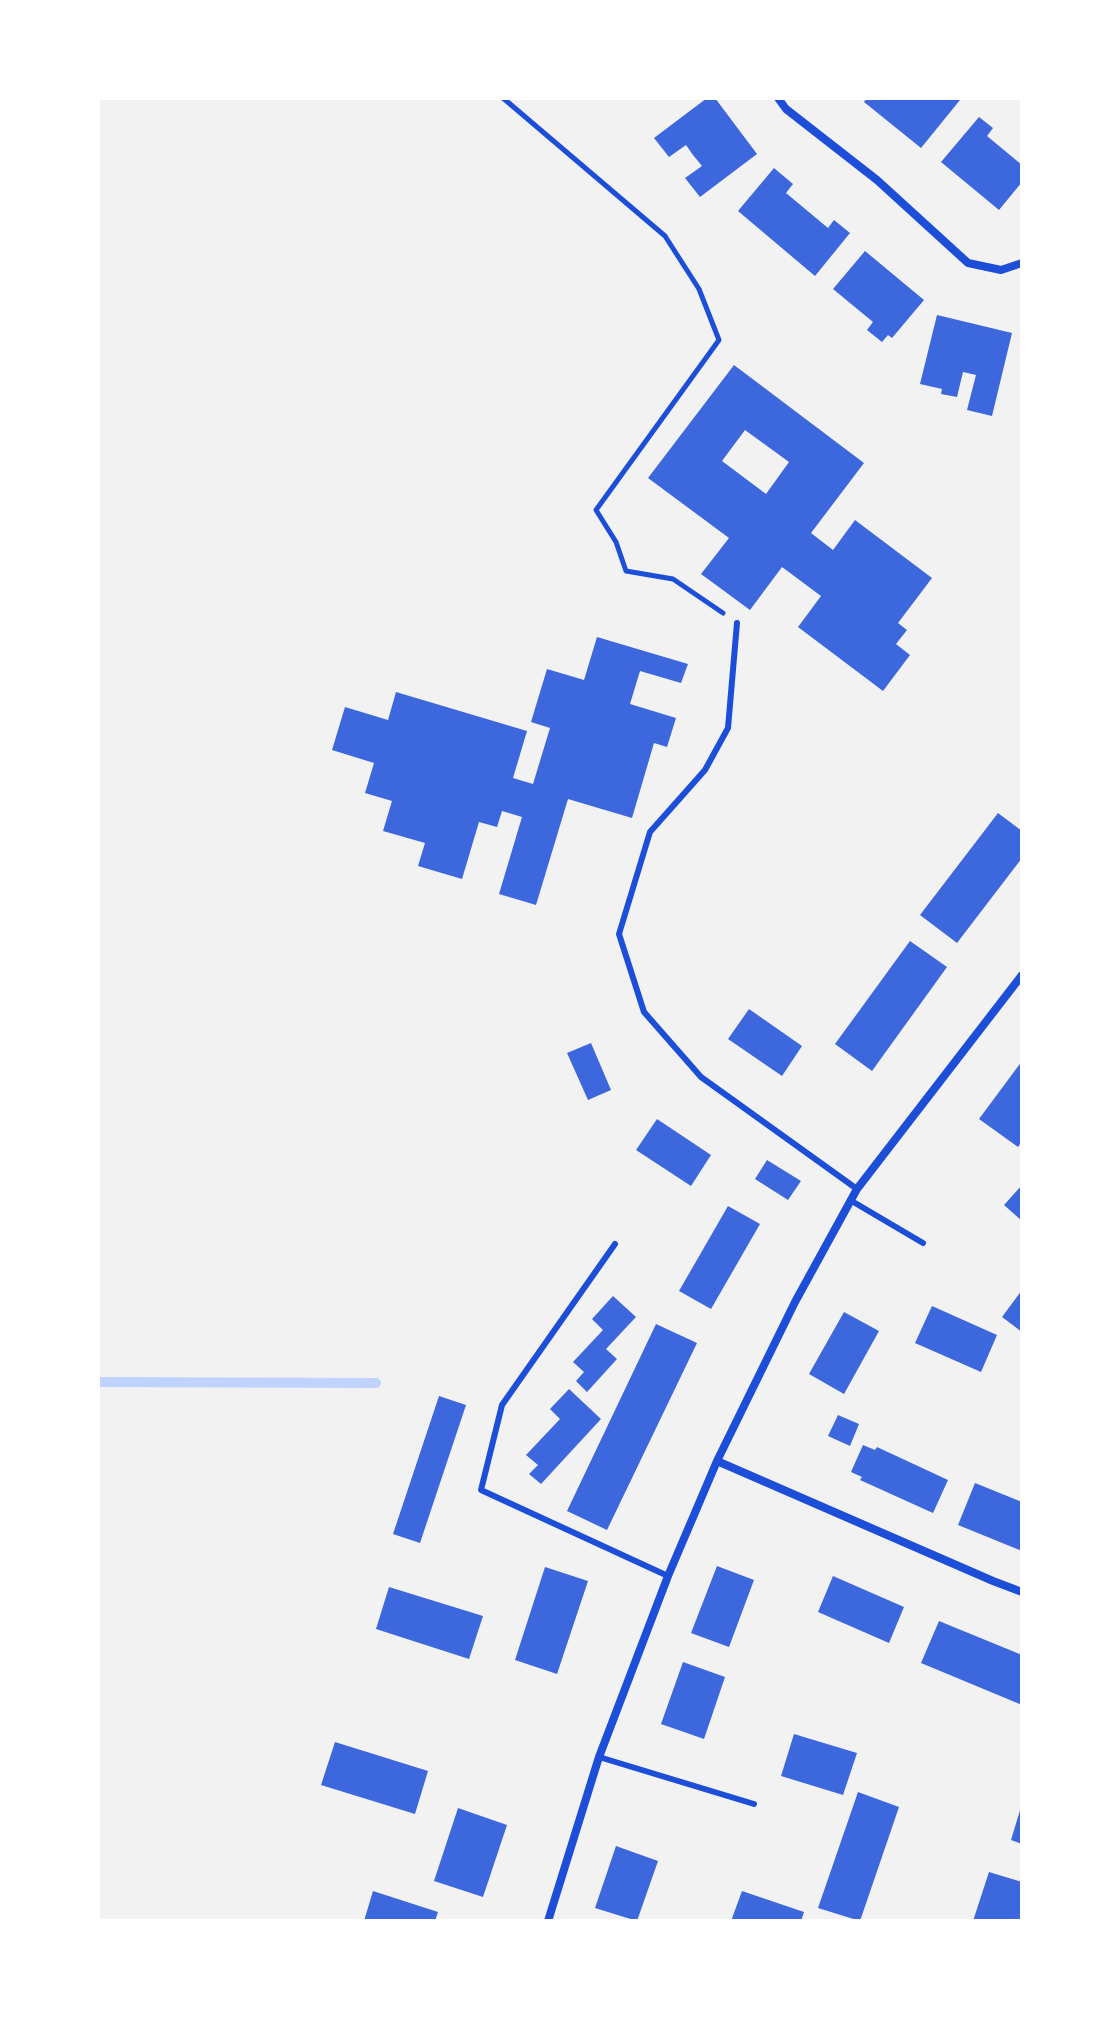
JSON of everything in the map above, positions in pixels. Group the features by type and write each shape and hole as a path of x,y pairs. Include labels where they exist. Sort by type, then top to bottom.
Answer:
{"street":[{"path":"778,98 786,109 877,180 968,263 1001,270 1022,263"},
{"path":"548,1921 599,1757 668,1576 717,1461 795,1302 857,1189 1022,975"},
{"path":"717,1461 1022,1592"}],"lane":[{"path":"737,623 728,728 705,770 650,832 619,934 644,1012 701,1077 857,1189"},
{"path":"850,1200 923,1243"},
{"path":"615,1244 502,1405 481,1490 668,1576"},
{"path":"599,1757 754,1804"}],"path":[{"path":"503,98 665,236 699,289 719,340 596,510 616,542 626,571 673,579 737,623"}],"building":[{"path":"707,98 715,98 757,154 700,197 685,178 702,166 686,145 669,157 654,138"},
{"path":"867,98 960,100 921,148 864,102"},
{"path":"979,117 993,128 987,136 1022,165 1022,182 999,210 941,162"},
{"path":"774,168 793,184 786,193 828,228 834,220 850,233 815,276 738,211"},
{"path":"865,251 924,300 892,338 888,335 882,342 867,330 873,322 833,289"},
{"path":"937,315 1012,333 992,416 967,410 976,375 963,372 957,397 941,394 942,389 920,384"},
{"path":"734,365 864,463 811,533 833,550 855,520 932,578 898,623 907,630 896,644 910,655 883,691 798,627 821,596 782,567 750,610 701,574 729,538 648,478","holes":["745,430 789,462 766,494 722,461"]},
{"path":"597,637 688,664 681,683 640,671 630,704 676,718 667,747 654,743 632,818 568,799 536,905 499,894 522,817 502,811 497,827 479,822 462,879 418,866 425,843 383,831 392,801 365,793 374,763 332,750 345,707 388,720 396,692 527,731 513,778 533,784 550,728 531,722 547,669 584,680"},
{"path":"998,813 1022,831 1022,858 957,943 920,915"},
{"path":"910,941 947,967 872,1071 835,1044"},
{"path":"749,1009 802,1046 782,1076 728,1039"},
{"path":"591,1043 611,1090 588,1100 567,1053"},
{"path":"1022,1061 1022,1141 1018,1147 979,1119"},
{"path":"657,1119 711,1155 691,1186 636,1150"},
{"path":"767,1160 801,1181 788,1200 755,1179"},
{"path":"1022,1185 1022,1221 1004,1205"},
{"path":"728,1206 760,1224 711,1309 679,1291"},
{"path":"1022,1290 1022,1332 1002,1317"},
{"path":"613,1296 636,1317 606,1349 617,1359 587,1392 576,1381 584,1372 573,1362 603,1330 592,1319"},
{"path":"932,1306 997,1335 981,1372 915,1343"},
{"path":"844,1312 879,1331 844,1394 809,1374"},
{"path":"656,1324 697,1343 607,1530 567,1511"},
{"path":"569,1389 601,1419 541,1484 529,1474 538,1465 526,1455 560,1419 550,1409"},
{"path":"439,1396 466,1405 420,1543 393,1534"},
{"path":"838,1415 859,1424 850,1446 828,1436"},
{"path":"863,1445 875,1450 877,1447 948,1480 933,1513 860,1480 862,1477 851,1472"},
{"path":"975,1483 1022,1502 1022,1551 958,1525"},
{"path":"717,1566 754,1580 729,1647 691,1633"},
{"path":"545,1567 588,1581 557,1674 515,1660"},
{"path":"833,1576 904,1607 889,1643 818,1612"},
{"path":"389,1587 483,1616 469,1659 376,1629"},
{"path":"939,1621 1022,1655 1022,1705 921,1663"},
{"path":"683,1662 725,1677 704,1739 661,1724"},
{"path":"794,1734 857,1753 843,1795 781,1776"},
{"path":"335,1742 428,1771 415,1814 321,1785"},
{"path":"858,1792 899,1807 860,1921 818,1908"},
{"path":"1022,1807 1022,1844 1011,1840"},
{"path":"458,1808 507,1825 483,1897 434,1881"},
{"path":"616,1846 658,1861 637,1921 595,1908"},
{"path":"989,1872 1022,1882 1019,1921 973,1921"},
{"path":"373,1891 438,1912 435,1921 364,1921"},
{"path":"742,1891 804,1912 801,1921 731,1921"}],"waterway":[{"path":"98,1382 376,1383"}]}
